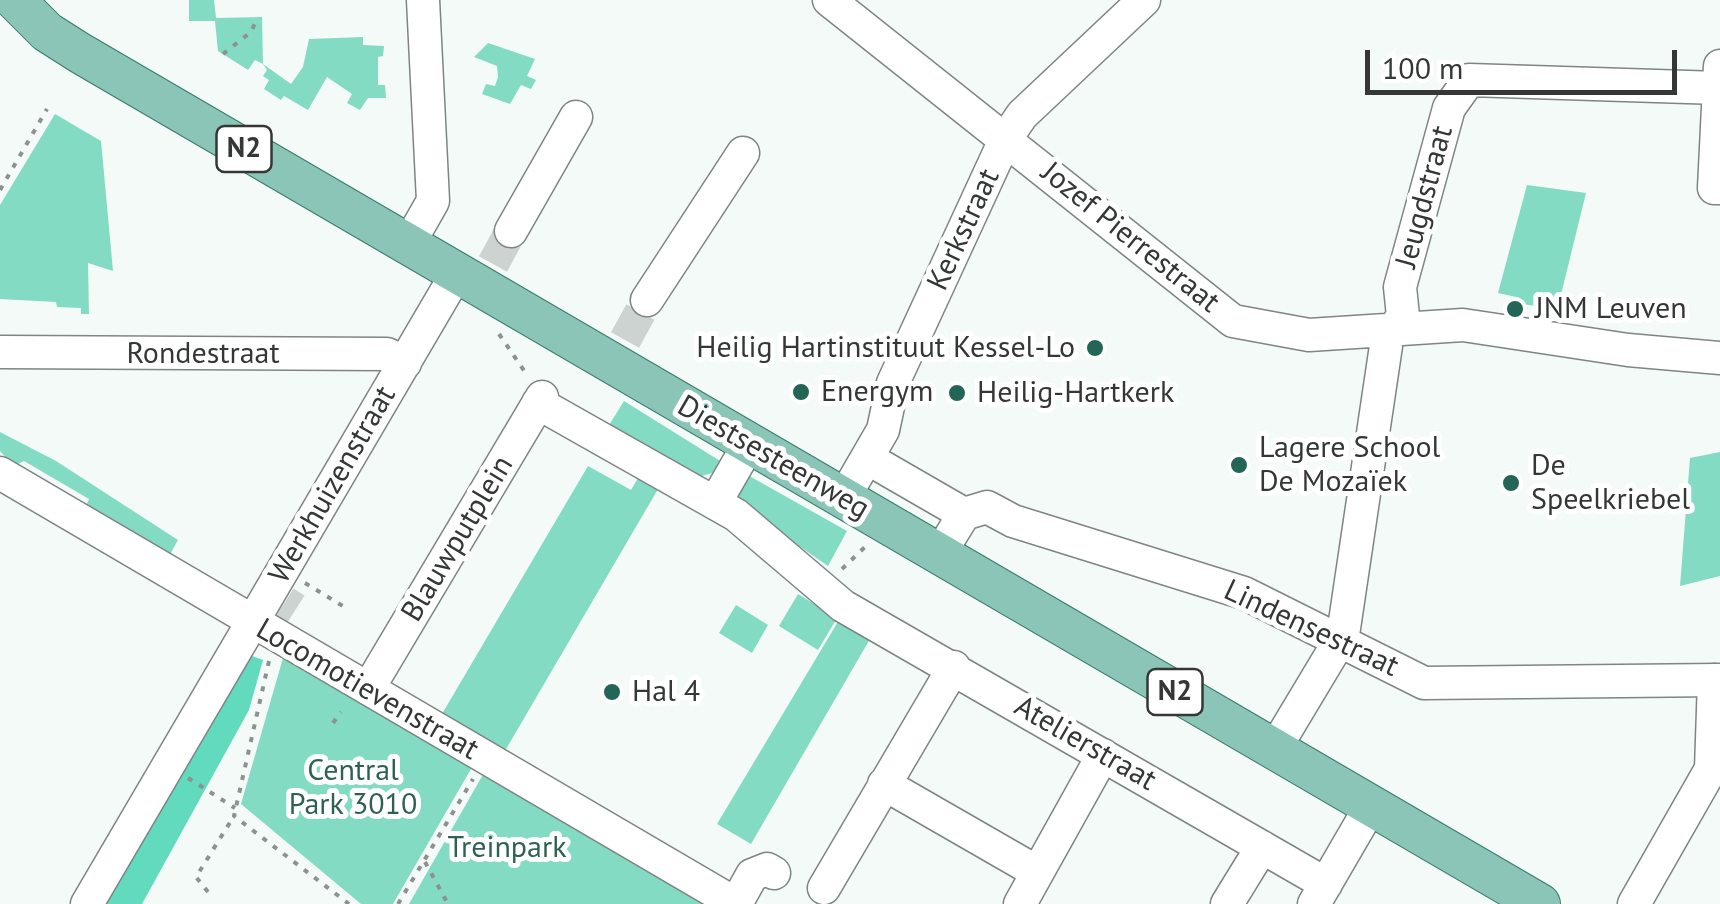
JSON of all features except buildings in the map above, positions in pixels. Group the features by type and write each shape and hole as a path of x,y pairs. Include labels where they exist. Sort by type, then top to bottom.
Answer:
{"main road":[{"name":"Diestsesteenweg","path":"14,0 66,45 408,245 619,352 749,444 1540,904"}],"street":[{"path":"408,245 433,202 423,0"},
{"name":"Jozef Pierrestraat","path":"829,0 1233,322 1310,334 1464,325 1559,334 1720,358"},
{"name":"Kerkstraat","path":"843,499 883,430 893,382 1005,140 1022,115 1144,0"},
{"path":"1720,66 1714,188 1720,188"},
{"name":"Jeugdstraat","path":"1395,328 1403,316 1400,287 1449,108 1468,80 1719,88"},
{"path":"511,231 576,117"},
{"path":"648,300 742,154"},
{"name":"Werkhuizenstraat","path":"87,904 263,630 279,589 405,363 483,281"},
{"path":"1274,750 1339,642 1346,623 1387,338 1395,328"},
{"name":"Rondestraat","path":"0,352 387,354 405,363"},
{"path":"540,400 715,502 749,444"},
{"name":"Blauwputplein","path":"377,674 540,400"},
{"path":"867,458 964,514 939,556"},
{"name":"Locomotievenstraat","path":"0,473 736,904"},
{"name":"Atelierstraat","path":"715,502 832,597 1262,848 1320,894"},
{"name":"Lindensestraat","path":"964,514 987,507 1012,521 1244,592 1424,683 1717,680"},
{"path":"824,888 954,667"},
{"path":"1634,904 1711,769 1717,680"},
{"path":"884,784 1034,892 1103,756"},
{"path":"1320,894 1371,806"},
{"path":"1228,904 1262,848"},
{"path":"736,904 752,874 767,869 774,873"}],"path":[{"path":"224,54 251,32 258,17"},
{"path":"0,190 47,109"},
{"path":"483,281 505,324 498,336 540,400"},
{"path":"832,597 869,543"},
{"path":"279,589 346,608"},
{"path":"208,892 196,877 234,816 263,630"},
{"path":"333,723 341,712"},
{"path":"398,904 486,758"},
{"path":"190,780 235,808"},
{"path":"234,816 348,904"},
{"path":"425,862 448,904"}],"green space":[{"path":"189,0 214,0 216,18 262,17 263,64 255,60 248,70 218,51 215,21 189,21"},
{"path":"363,37 363,45 384,46 383,56 378,57 378,85 385,85 386,98 368,98 360,110 347,103 352,94 327,77 308,110 264,89 269,80 263,76 267,70 263,64 291,84 303,67 309,39"},
{"path":"488,43 535,59 527,76 536,80 531,89 521,85 510,104 482,94 486,84 495,86 498,77 497,66 474,57"},
{"path":"55,114 101,141 113,271 88,263 89,314 81,314 81,308 57,307 56,302 0,299 0,205"},
{"path":"1527,185 1586,193 1556,315 1536,312 1536,306 1515,303 1516,297 1498,293"},
{"path":"624,401 725,464 722,470 695,478 606,430"},
{"path":"0,432 56,461 178,540 168,558 85,509 89,499 24,461 18,464 6,458 0,451"},
{"path":"1720,452 1720,576 1680,586 1690,458"},
{"path":"588,466 631,490 641,473 661,484 502,756 439,719"},
{"path":"744,473 847,531 828,566 741,506 737,494"},
{"path":"798,594 837,618 818,650 779,626"},
{"path":"736,605 768,625 752,653 719,633"},
{"path":"839,620 870,639 751,844 717,824"},
{"name":"Central Park 3010","path":"285,651 475,762 393,904 361,904 241,804"},
{"path":"252,656 263,660 249,710 142,904 106,904"},
{"name":"Treinpark","path":"485,771 717,904 409,904"}],"tunnel":[{"path":"493,264 511,231"},
{"path":"625,340 647,300"},
{"path":"285,602 296,609"}],"place":[{"name":"JNM Leuven","path":"1515,309"},
{"name":"Heilig Hartinstituut Kessel-Lo","path":"1095,348"},
{"name":"Energym","path":"801,392"},
{"name":"Heilig-Hartkerk","path":"957,393"},
{"name":"Lagere School De Mozaïek","path":"1239,465"},
{"name":"De Speelkriebel","path":"1511,483"},
{"name":"Hal 4","path":"612,692"}]}
